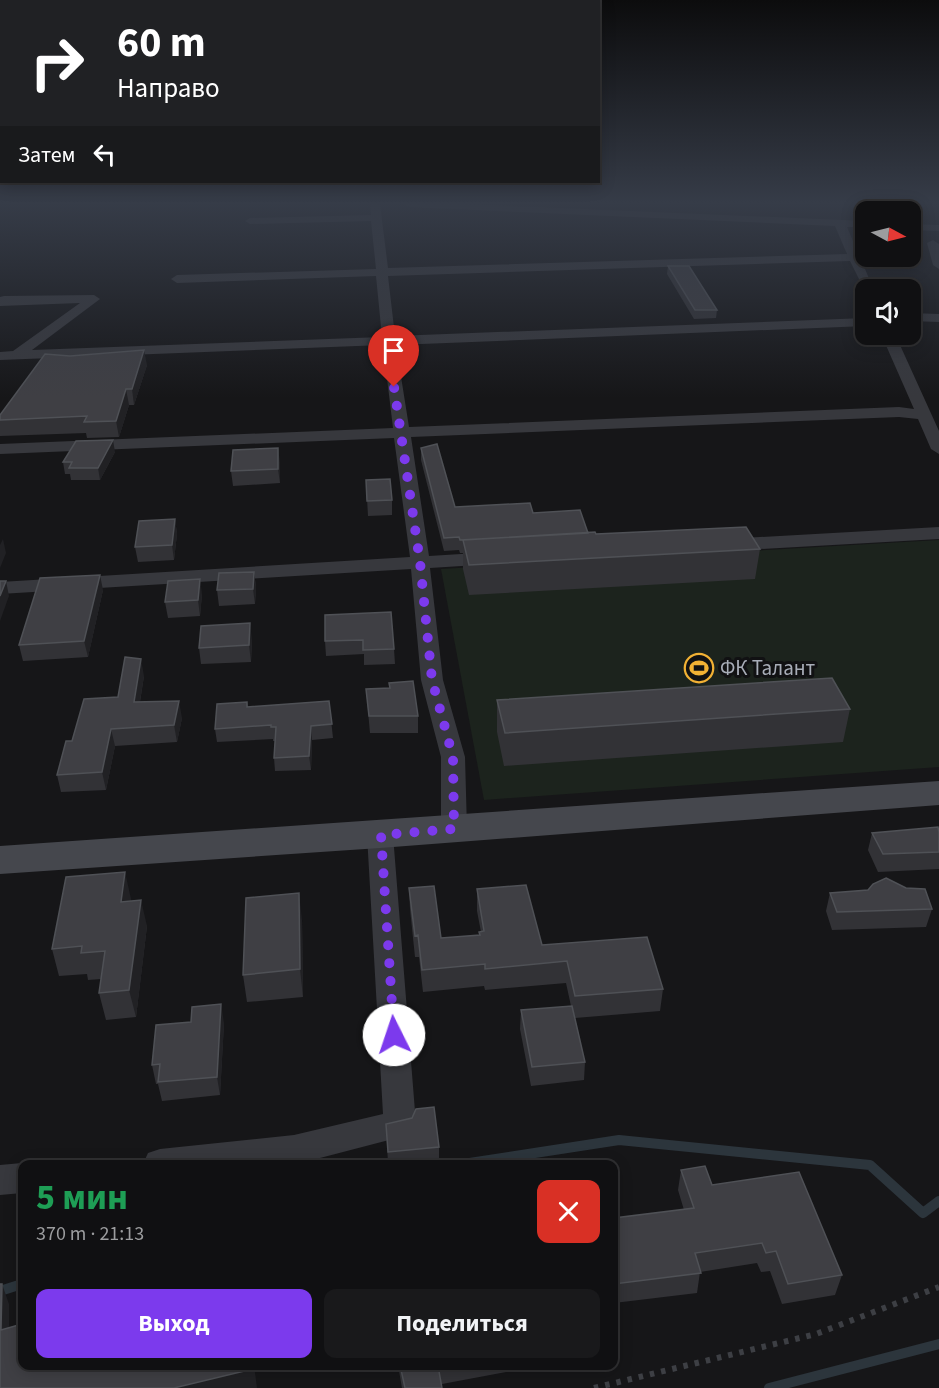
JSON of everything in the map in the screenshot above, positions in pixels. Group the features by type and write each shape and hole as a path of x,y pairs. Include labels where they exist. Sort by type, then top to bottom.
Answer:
{"main road":[{"path":"0,860 381,835 939,793"}],"street":[{"path":"177,279 458,269"},
{"path":"383,271 388,341 420,562 432,680 453,757 454,829"},
{"path":"0,302 4,300 94,299 16,356"},
{"path":"921,318 939,318"},
{"path":"0,356 855,322"},
{"path":"893,345 939,449"},
{"path":"0,449 899,412 924,416"},
{"path":"703,546 939,532"},
{"path":"0,588 514,556"},
{"path":"198,1160 294,1150 400,1124 381,835"},
{"path":"0,1180 18,1178"}],"path":[{"path":"594,1388 816,1334 939,1287"}],"shaded area":[{"name":"ФК Талант","path":"939,540 939,767 484,800 441,569"}],"building":[{"path":"670,269 691,269 717,310 695,310"},
{"path":"144,350 132,389 126,389 116,421 84,422 87,416 0,420 0,415 45,354 70,356"},
{"path":"113,440 98,468 69,468 72,462 63,462 76,441"},
{"path":"437,444 455,507 530,503 533,513 580,510 588,533 460,540 459,537 444,538 421,448"},
{"path":"278,448 278,469 231,471 233,450"},
{"path":"390,479 392,500 367,501 366,480"},
{"path":"175,519 172,545 135,547 139,521"},
{"path":"746,527 760,549 469,565 463,540 595,532 596,534"},
{"path":"254,572 253,589 217,590 219,573"},
{"path":"100,575 84,641 19,645 40,578"},
{"path":"200,579 198,600 165,602 168,581"},
{"path":"0,581 6,581 0,596"},
{"path":"391,612 394,649 363,650 363,640 325,641 325,615"},
{"path":"250,623 249,645 199,648 201,626"},
{"path":"125,657 141,659 134,702 179,701 174,725 111,729 102,772 57,775 66,741 72,741 84,699 118,697"},
{"path":"832,678 850,709 505,733 497,700"},
{"path":"413,681 418,716 369,716 366,689 390,688 389,683"},
{"path":"329,701 332,724 311,726 309,756 274,758 276,727 271,727 271,725 215,729 217,704 247,702 247,707"},
{"path":"938,827 939,852 883,854 872,833"},
{"path":"125,872 121,902 141,900 129,990 99,993 105,951 81,953 82,946 52,949 66,877"},
{"path":"886,878 906,888 925,889 932,909 837,912 830,893 868,890 873,884"},
{"path":"526,885 542,945 647,937 663,989 575,996 567,961 485,969 485,964 422,970 409,888 434,886 441,938 480,935 479,932 484,931 477,889"},
{"path":"299,893 300,969 243,975 246,898"},
{"path":"221,1004 217,1077 158,1082 160,1064 152,1065 156,1025 191,1022 192,1007"},
{"path":"572,1006 585,1062 532,1067 521,1010"},
{"path":"434,1107 439,1147 388,1152 386,1124 412,1118 416,1109"},
{"path":"705,1166 712,1185 799,1172 842,1275 788,1284 776,1251 766,1253 762,1243 695,1253 701,1273 618,1283 618,1218 694,1208 681,1170"},
{"path":"0,1284 2,1284 1,1330 18,1325 18,1370 249,1370 174,1388 0,1388"},
{"path":"401,1370 439,1370 442,1388 405,1388"}],"waterway":[{"path":"489,1160 619,1140 870,1165 923,1213 939,1201"},
{"path":"0,1291 18,1285"},
{"path":"769,1388 939,1344"}],"place":[{"name":"ФК Талант","path":"699,668"}],"route":[{"path":"394,387 420,562 432,680 444,717 453,757 455,780 454,829 381,835 394,1035"}]}
